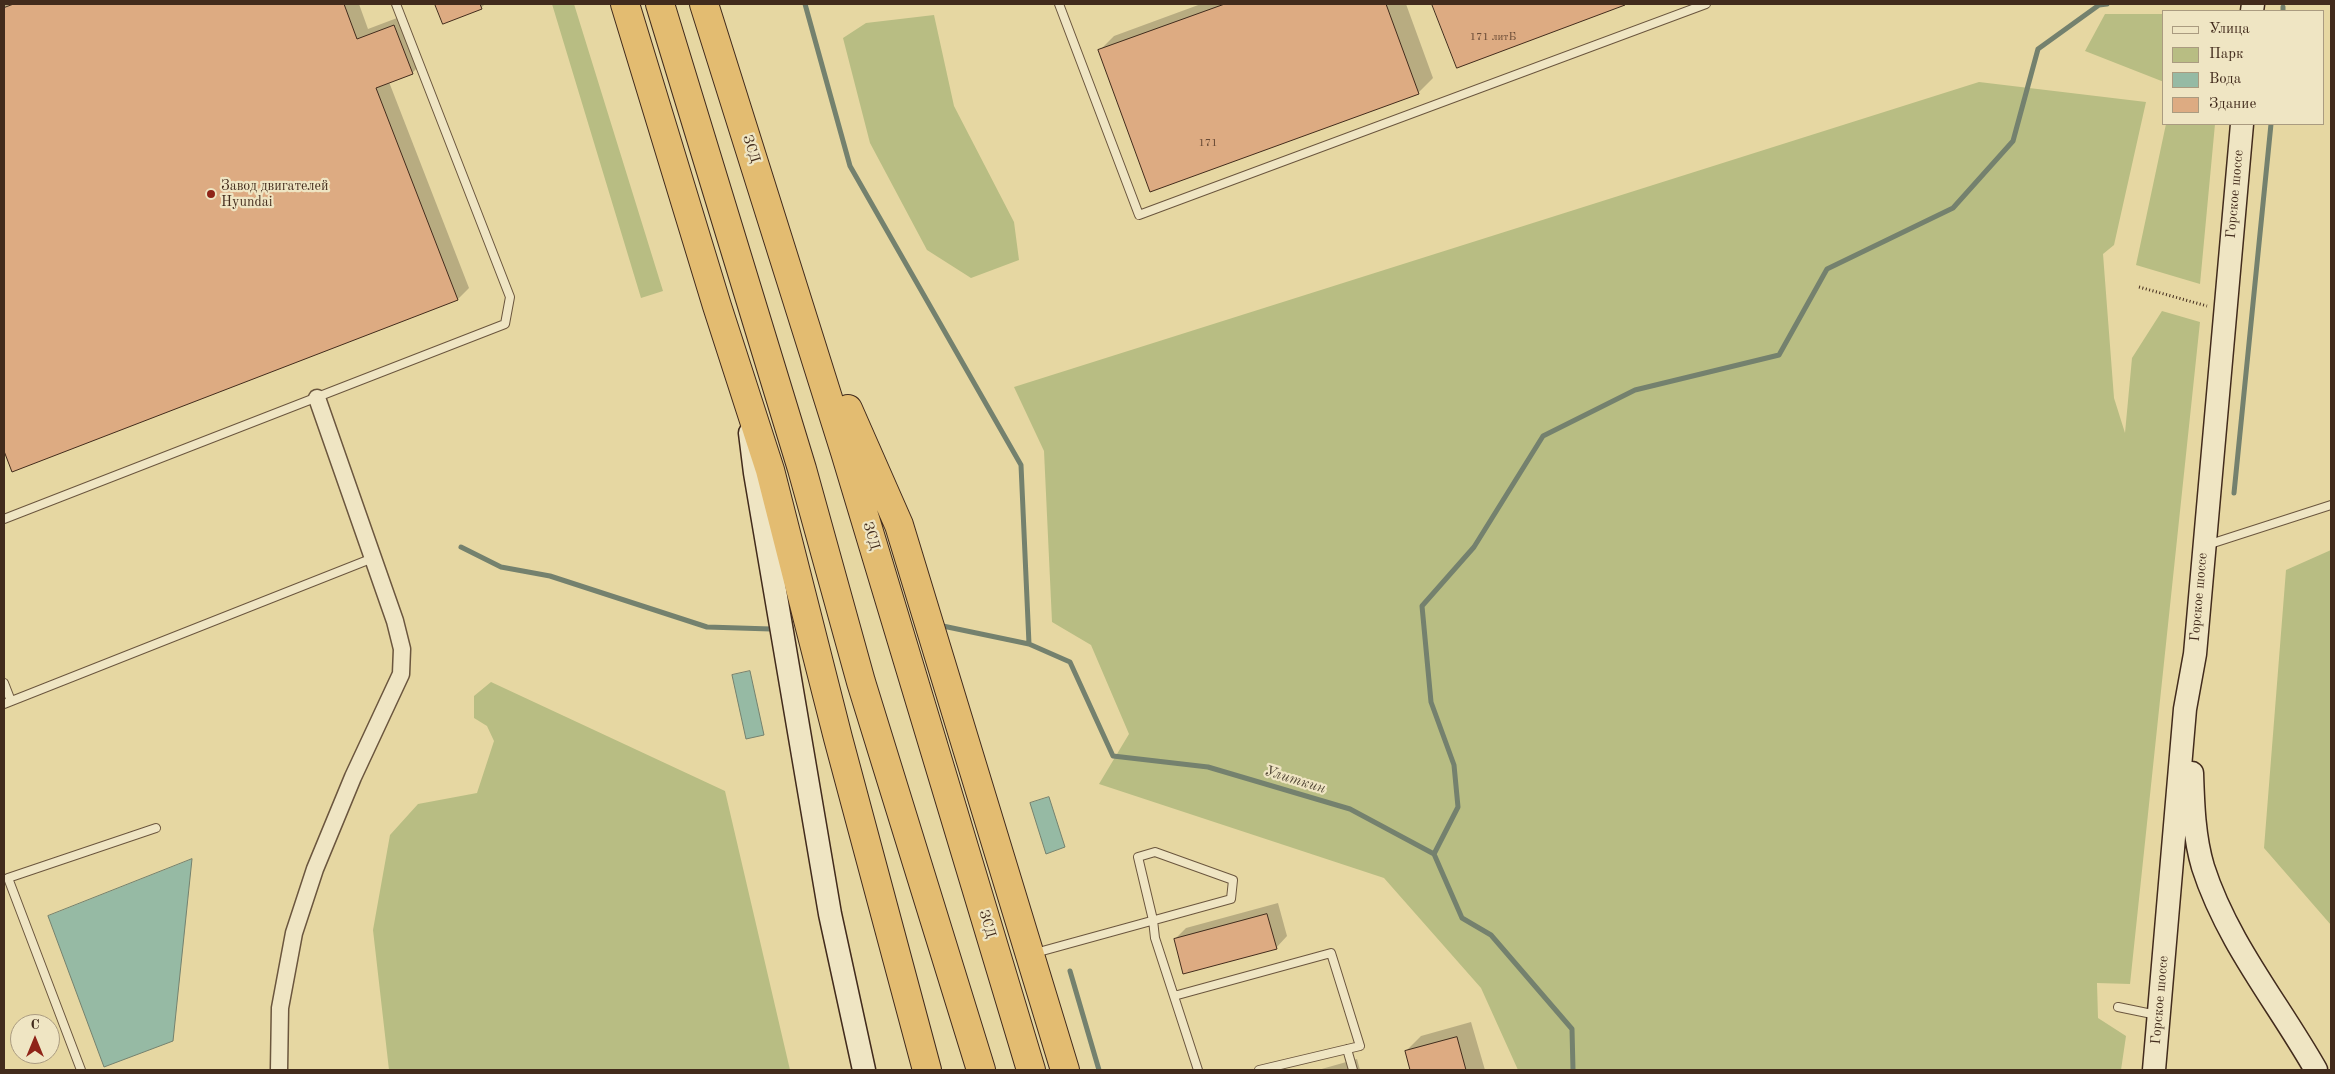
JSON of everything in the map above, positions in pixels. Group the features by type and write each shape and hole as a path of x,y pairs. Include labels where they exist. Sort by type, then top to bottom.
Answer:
{"highway":[{"path":"625,4 770,470 838,738 927,1070"},
{"path":"660,4 794,442 860,682 981,1070"},
{"name":"ЗСД","path":"704,4 793,281 1031,1070"},
{"path":"793,281 899,525 1064,1070"}],"main road":[{"name":"Горское шоссе","path":"2154,1070 2185,709 2194,654 2242,125"},
{"path":"745,389 754,473 805,775 830,914 864,1070"},
{"path":"2194,654 2192,769 2194,813 2203,865 2227,926 2316,1070"}],"street":[{"path":"279,1070 280,1008 294,933 315,869 353,777 401,674 402,649 397,630 317,398"}],"lane":[{"path":"4,520 505,324 510,297 396,4"},
{"path":"1059,4 1139,215 1706,4"},
{"path":"2203,546 2331,505"},
{"path":"4,683 7,702 373,558"},
{"path":"81,1070 8,878 156,828"},
{"path":"1029,954 1153,920 1231,899 1234,880 1155,852 1138,857 1153,920 1155,938 1198,1070"},
{"path":"1174,996 1331,953 1360,1046 1259,1070"},
{"path":"2118,1007 2159,1016"},
{"path":"1346,1049 1353,1070"}],"path":[{"path":"2139,287 2225,312"}],"green space":[{"path":"552,4 574,4 663,291 641,298"},
{"path":"2105,14 2162,14 2162,81 2085,51"},
{"path":"934,15 954,106 1014,222 1019,260 971,278 927,250 870,143 843,38 866,23"},
{"path":"1979,82 2146,102 2114,245 2103,254 2114,398 2125,433 2132,358 2162,311 2200,322 2130,984 2097,983 2098,1018 2126,1036 2121,1070 1518,1070 1481,988 1384,878 1099,784 1129,734 1091,645 1052,622 1044,451 1014,387"},
{"path":"2166,125 2215,125 2200,284 2136,265"},
{"path":"2331,550 2331,925 2264,848 2286,570"},
{"path":"491,682 725,791 790,1070 389,1070 373,930 390,835 418,804 477,793 494,741 487,726 474,718 474,696"}],"water":[{"path":"750,671 764,735 746,739 732,675"},
{"path":"1049,797 1065,847 1046,854 1030,803"},
{"path":"192,859 173,1041 104,1067 48,916"}],"building":[{"name":"Завод двигателей Hyundai","path":"14,4 344,4 357,39 394,25 413,74 376,88 458,300 12,472 4,451 4,8"},
{"path":"435,4 480,4 482,9 443,24"},
{"path":"1225,4 1386,4 1419,94 1150,192 1098,50"},
{"path":"1432,4 1624,4 1625,5 1457,68"},
{"path":"1267,914 1277,949 1183,974 1174,939"},
{"path":"1457,1037 1466,1070 1410,1070 1405,1051"}],"waterway":[{"path":"805,4 850,166 1021,465 1029,644"},
{"path":"1434,854 1458,807 1454,765 1431,702 1422,606 1474,547 1543,436 1635,390 1779,355 1827,269 1953,208 2013,141 2038,49 2099,5 2107,4"},
{"path":"2234,493 2271,125"},
{"path":"461,547 501,567 550,576 707,627 771,629"},
{"name":"Улиткин","path":"938,625 1029,644 1070,662 1113,756 1208,767 1350,809 1434,854 1462,918 1491,935 1572,1029 1573,1070"},
{"path":"1070,971 1099,1070"}],"place":[{"name":"Завод двигателей Hyundai","path":"211,194"}]}
